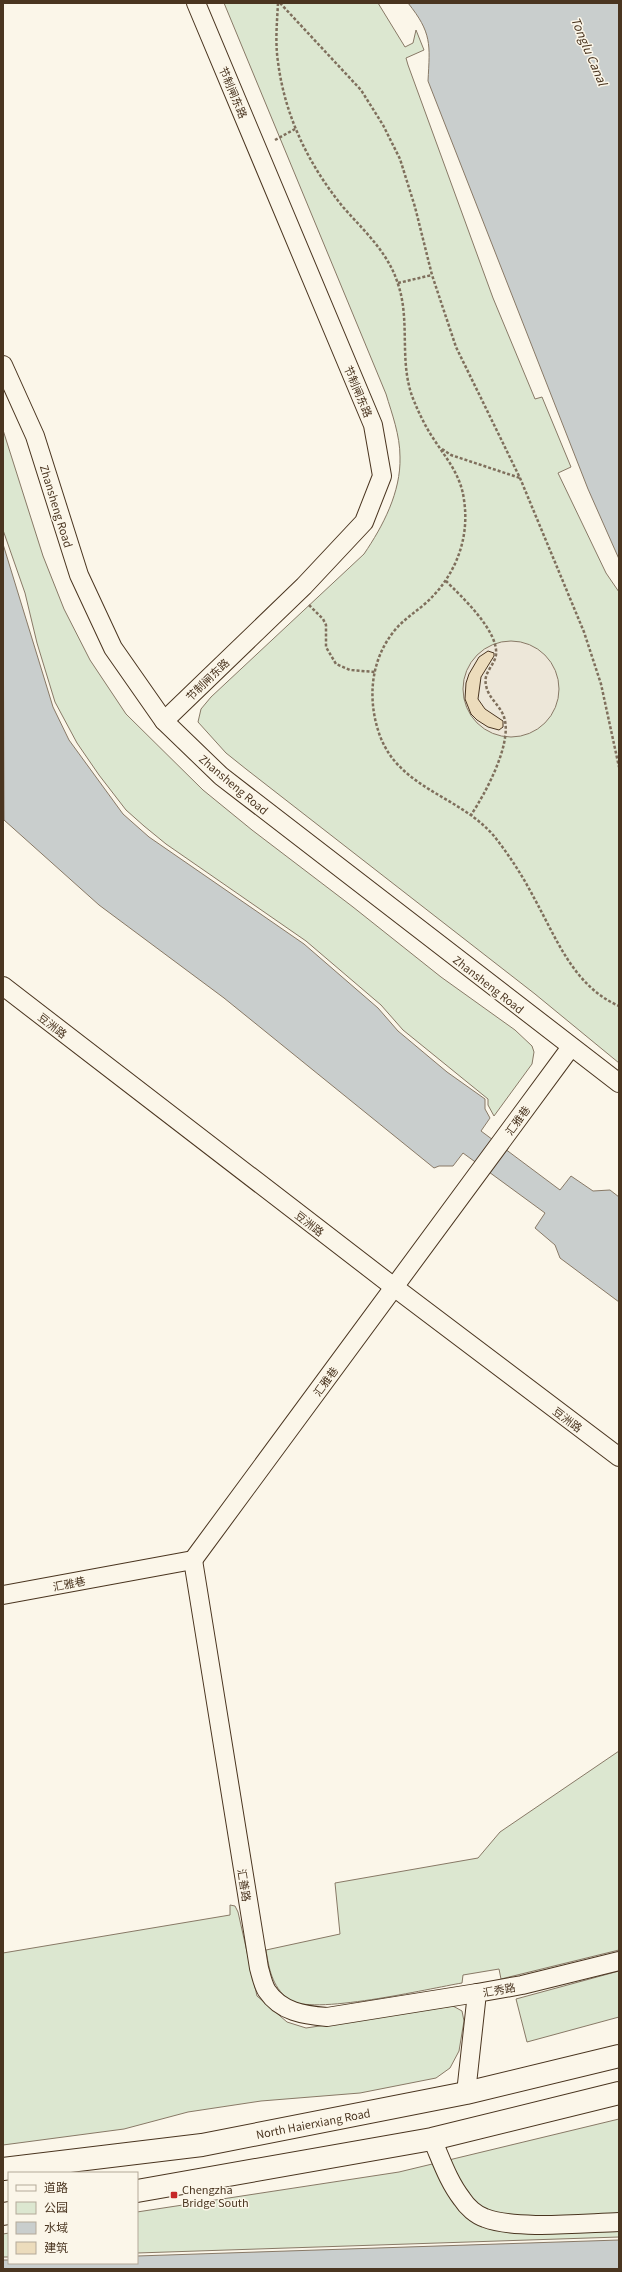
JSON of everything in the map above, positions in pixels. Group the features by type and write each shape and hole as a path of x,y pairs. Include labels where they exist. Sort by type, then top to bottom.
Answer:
{"main road":[{"name":"North Haierxiang Road","path":"3,2169 202,2144 466,2093 619,2056"},
{"path":"138,2191 432,2139 619,2093"}],"street":[{"name":"节制闸东路","path":"164,721 304,586 364,522 382,476 373,425 196,3"},
{"name":"Zhansheng Road","path":"3,364 36,436 78,575 114,648 164,721 221,776 619,1083"},
{"name":"豆洲路","path":"3,986 394,1287 619,1457"},
{"name":"汇雅巷","path":"3,1595 193,1560 571,1047"},
{"name":"汇善路","path":"193,1560 259,1968 266,1991 281,2006 303,2015 327,2016 477,1993"},
{"name":"汇秀路","path":"466,2093 477,1993 522,1985 619,1961"},
{"path":"432,2139 448,2175 462,2199 472,2210 484,2218 514,2224 619,2222"}],"path":[{"path":"279,3 276,34 278,63 286,102 295,129 318,174 344,207 373,239 390,266 398,283 404,323 405,377 420,416 456,473 462,486 466,522 458,559 446,581 424,605 395,630 382,652 375,672 372,687 375,721 391,759 405,774 418,784 471,815 485,826 507,853 534,897 546,923 572,966 583,981 597,994 619,1006"},
{"path":"279,3 361,90 383,125 400,159 415,207 432,275 456,347 520,478 587,639 601,684 619,767"},
{"path":"275,140 295,129"},
{"path":"398,283 432,275"},
{"path":"439,447 451,455 520,478"},
{"path":"446,581 479,618 495,644 496,655 485,676 486,686 491,699 504,716 506,728 494,775 484,796 471,815"},
{"path":"306,602 323,619 326,625 326,647 336,664 350,670 375,672"}],"green space":[{"path":"224,3 378,3 405,47 413,43 416,30 424,50 406,58 408,65 493,298 535,399 542,397 571,467 558,473 606,573 619,592 619,1063 535,994 226,753 198,722 201,709 211,697 364,554 378,532 390,508 400,470 400,449 386,394"},
{"path":"3,430 43,556 64,609 90,660 126,714 203,790 441,977 515,1030 532,1046 534,1052 532,1064 494,1116 488,1105 488,1099 403,1030 381,1005 306,941 166,844 126,810 99,775 77,743 55,702 37,643 25,593 3,530"},
{"path":"619,1751 619,1950 501,1979 499,1969 463,1975 462,1983 371,2000 320,2005 300,2004 288,1999 278,1989 272,1977 266,1950 340,1934 335,1883 478,1858 500,1832"},
{"path":"230,1905 235,1906 238,1912 257,1996 287,2022 306,2028 453,2006 462,2011 464,2021 459,2051 450,2068 436,2078 360,2093 261,2101 188,2112 124,2129 3,2145 3,1953 230,1915"},
{"path":"619,1971 619,2017 527,2042 516,1999"},
{"path":"619,2119 619,2237 138,2253 138,2212 399,2172"},
{"path":"8,2233 8,2257 3,2257 3,2234"}],"shaded area":[{"path":"511,641 529,645 545,655 555,671 559,689 555,707 545,723 529,733 511,737 493,733 477,723 467,707 463,689 467,671 477,655 493,645"}],"water":[{"name":"Tonglu Canal","path":"408,3 619,3 619,559 588,489 428,81 428,39 422,23"},
{"path":"3,544 53,707 69,740 123,814 149,837 304,944 378,1008 398,1031 447,1072 485,1099 485,1109 490,1118 481,1131 560,1190 571,1176 593,1191 610,1190 619,1197 619,1302 560,1258 555,1245 535,1228 545,1213 463,1153 453,1166 439,1166 434,1168 224,998 99,905 4,820"},
{"path":"619,2240 619,2269 3,2269 3,2260 8,2260 8,2264 138,2264 138,2256"}],"building":[{"path":"488,651 494,653 494,656 481,677 478,699 485,709 503,721 503,727 499,730 488,727 477,720 471,714 465,699 466,683 469,674 479,657"}],"place":[{"name":"Chengzha Bridge South","path":"174,2195"}]}
